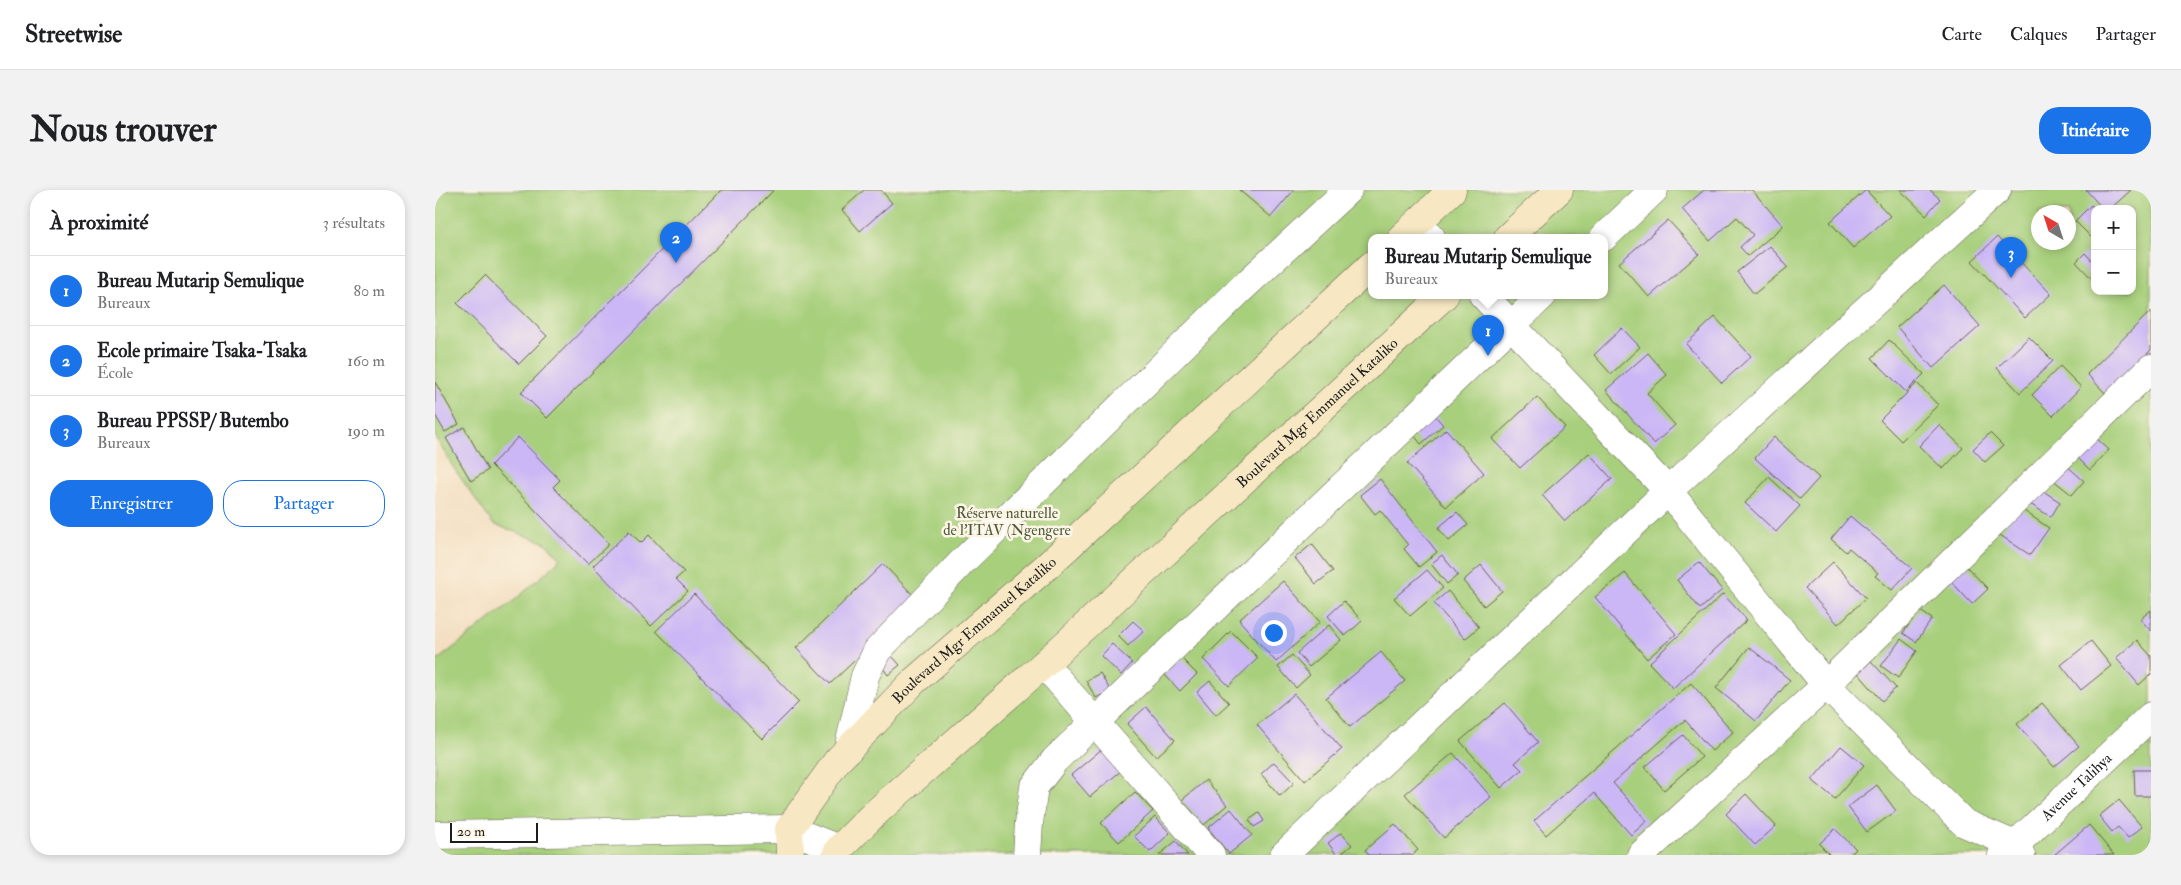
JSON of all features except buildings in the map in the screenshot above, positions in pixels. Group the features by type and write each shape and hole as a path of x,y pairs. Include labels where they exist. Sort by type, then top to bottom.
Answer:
{"street":[{"path":"848,750 865,676 877,651 961,562 1240,290 1348,190"},
{"path":"1417,232 1452,190"},
{"path":"1511,234 1559,190"},
{"path":"1606,234 1654,190"},
{"path":"1284,855 1668,491 1997,190"},
{"name":"Boulevard Mgr Emmanuel Kataliko","path":"789,842 837,762 913,682 1047,566 1368,269"},
{"name":"Boulevard Mgr Emmanuel Kataliko","path":"837,852 873,815 1043,664 1441,299"},
{"path":"1487,299 1668,491 1826,685 1965,823 2013,852"},
{"path":"1027,855 1034,787 1055,760 1539,299"},
{"path":"1641,855 1826,685 2151,368"},
{"path":"1043,664 1211,855"},
{"name":"Avenue Talihya","path":"2013,852 2151,716"},
{"path":"435,835 789,842 837,852"}],"green space":[{"name":"Réserve naturelle de l'ITAV (Ngengere","path":"435,190 2151,190 2151,855 435,855 435,662 516,599 556,564 560,558 546,543 493,524 453,467 435,436"}],"place":[{"name":"Ecole primaire Tsaka-Tsaka","path":"676,263"},
{"name":"Bureau PPSSP/ Butembo","path":"2011,278"},
{"name":"Bureau Mutarip Semulique","path":"1488,356"}]}
